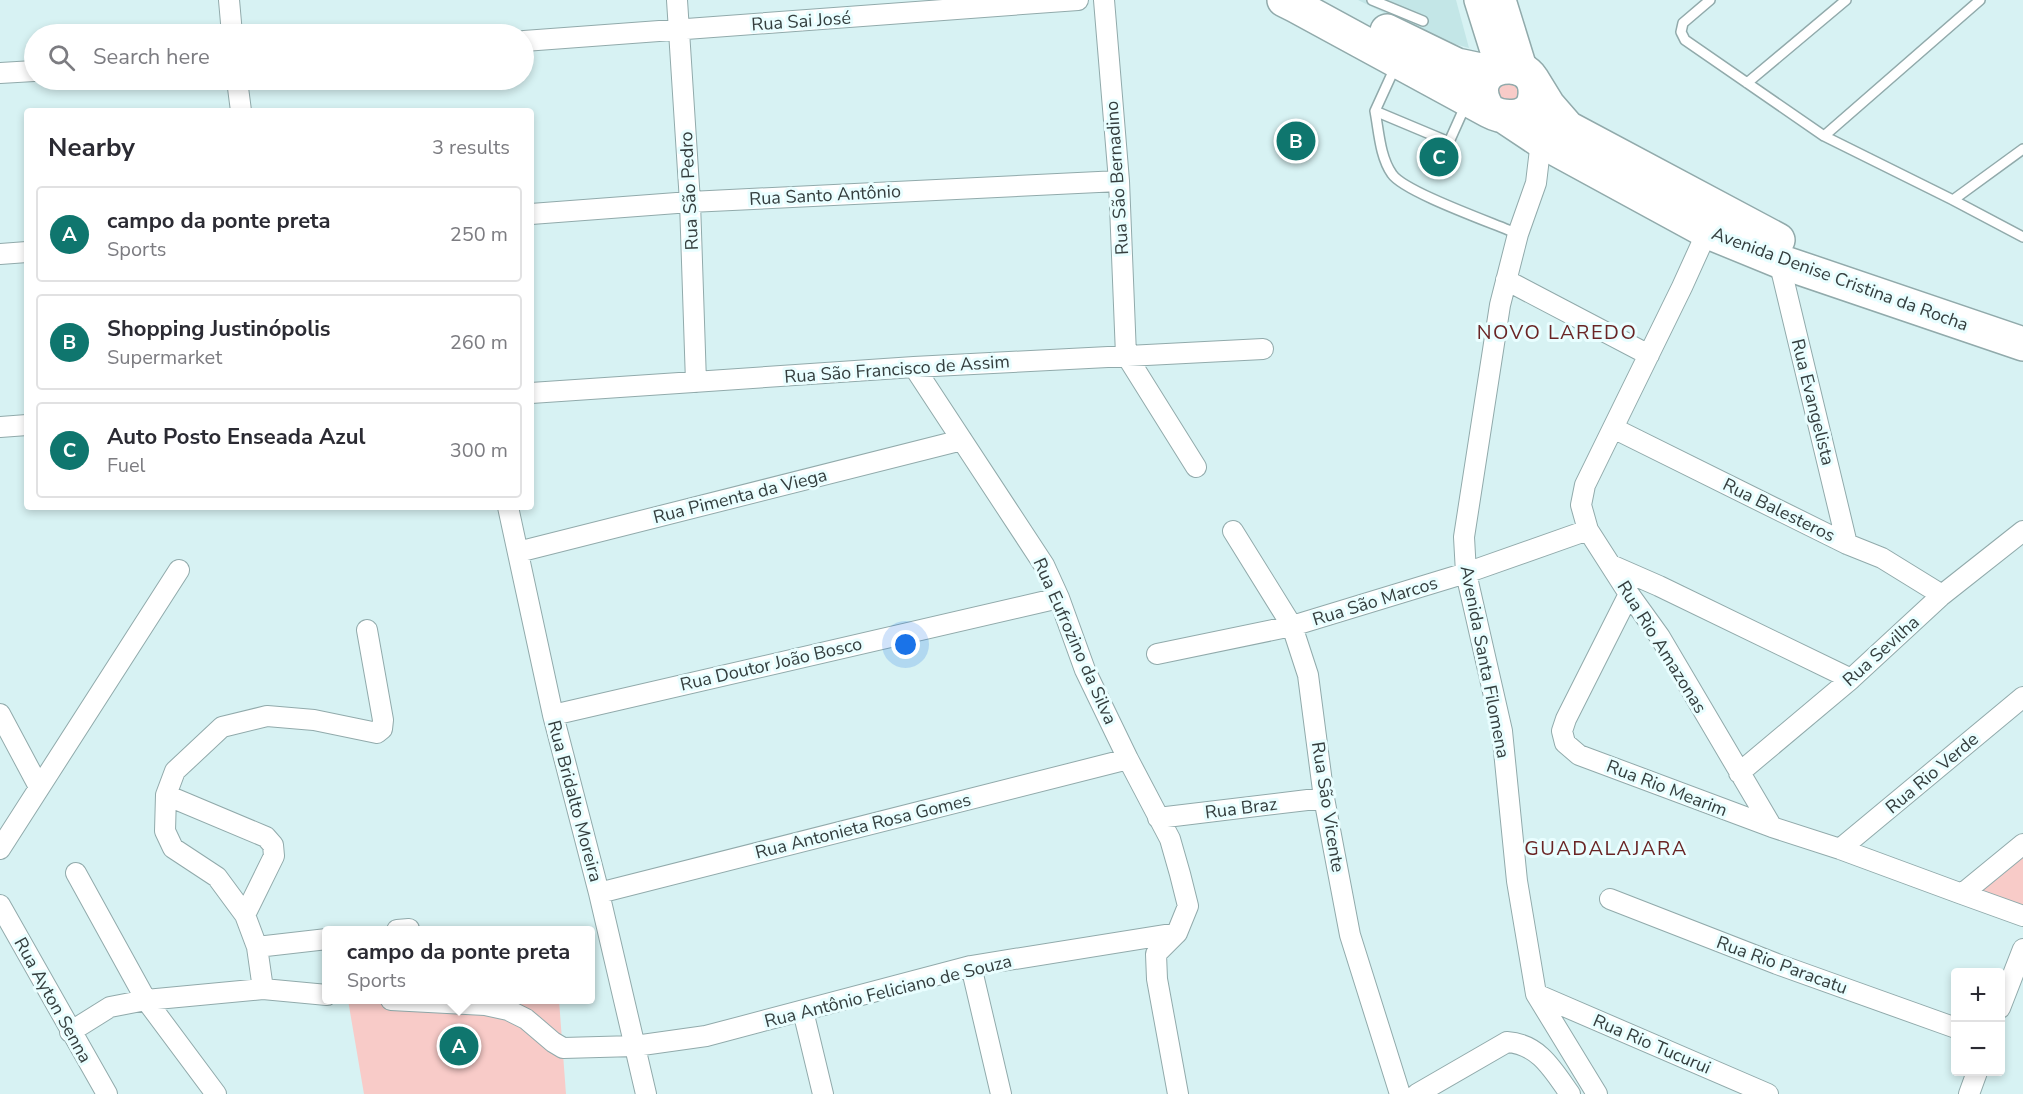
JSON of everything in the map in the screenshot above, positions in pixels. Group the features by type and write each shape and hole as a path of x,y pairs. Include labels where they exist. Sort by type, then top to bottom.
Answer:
{"highway":[{"name":"Avenida Denise Cristina da Rocha","path":"1284,0 1410,42 1487,109 1554,147 1712,220 2023,327"},
{"name":"Avenida Denise Cristina da Rocha","path":"1321,0 1457,66 1511,72 1548,105 1568,128 1779,261 2023,344"},
{"path":"1511,72 1535,95 1528,110 1521,115 1487,109 1482,95 1482,86 1511,72"}],"street":[{"path":"229,0 231,24"},
{"name":"Rua São Pedro","path":"677,0 690,202 696,382"},
{"name":"Rua Sai José","path":"534,40 1078,0"},
{"name":"Rua São Bernadino","path":"1104,0 1119,181 1126,355"},
{"path":"1478,0 1494,51 1511,72"},
{"path":"1502,0 1511,72"},
{"path":"0,73 24,72"},
{"path":"238,90 240,108"},
{"name":"Avenida Santa Filomena","path":"1554,147 1536,183 1518,234 1500,304 1464,537 1466,573 1502,731 1517,881 1536,994 1597,1094"},
{"name":"Avenida Santa Filomena","path":"1536,183 1554,147"},
{"name":"Rua Santo Antônio","path":"534,214 690,202 1119,181"},
{"name":"Rua Rio Amazonas","path":"1712,220 1585,485 1581,505 1588,530 1660,637 1772,827"},
{"path":"0,254 24,252"},
{"name":"Rua Evangelista","path":"1779,261 1847,544"},
{"path":"1506,280 1649,355"},
{"name":"Rua São Francisco de Assim","path":"534,393 914,367 1263,349"},
{"path":"1126,355 1197,467"},
{"name":"Rua Eufrozino da Silva","path":"914,367 1044,565 1059,598 1085,670 1170,839 1188,906 1177,933"},
{"path":"0,427 24,425"},
{"name":"Rua Balesteros","path":"1613,428 1847,544 1882,558 1942,595"},
{"name":"Rua Pimenta da Viega","path":"518,552 962,440"},
{"name":"Rua Bridalto Moreira","path":"509,510 553,715 599,893 646,1094"},
{"name":"Rua São Marcos","path":"1157,654 1292,626 1466,573 1588,530"},
{"name":"Rua São Vicente","path":"1233,531 1292,626 1308,675 1324,798 1350,935 1400,1094"},
{"name":"Rua Sevilha","path":"1739,772 1851,679 1942,595 2023,531"},
{"path":"1611,565 1851,679"},
{"path":"0,849 179,570"},
{"name":"Rua Rio Mearim","path":"1629,594 1566,718 1562,731 1565,743 1580,755 1772,827"},
{"name":"Rua Doutor João Bosco","path":"553,715 1059,598"},
{"path":"263,989 256,947 245,915 217,877 172,848 165,831 166,795 175,771 222,727 267,716 314,720 377,733 382,729 383,720 368,630"},
{"name":"Rua Rio Verde","path":"1840,849 2023,697"},
{"path":"0,714 39,787"},
{"name":"Rua Antonieta Rosa Gomes","path":"599,893 1128,759"},
{"path":"166,795 266,837 273,845 274,856 245,915"},
{"name":"Rua Braz","path":"1158,818 1324,798"},
{"path":"1772,827 1840,849 2023,916"},
{"path":"1962,894 2023,844"},
{"path":"76,873 146,1000 216,1094"},
{"name":"Rua Rio Paracatu","path":"1610,899 1777,964 1951,1026"},
{"name":"Rua Ayton Senna","path":"0,905 107,1094"},
{"path":"1177,933 1156,954 1157,979 1178,1094"},
{"name":"Rua Antônio Feliciano de Souza","path":"468,1004 508,1010 526,1019 563,1048 635,1046 706,1035 971,966 1177,933"},
{"path":"256,947 322,940"},
{"path":"2005,997 2023,949"},
{"path":"971,966 1001,1094"},
{"path":"70,1032 110,1007 146,1000 263,989 322,995"},
{"name":"Rua Rio Tucurui","path":"1536,994 1768,1094"},
{"path":"803,1011 823,1094"},
{"path":"1418,1094 1508,1042 1521,1043 1542,1056 1570,1094"},
{"path":"1969,1094 1975,1076"}],"lane":[{"path":"1372,0 1410,42 1375,111 1384,157 1392,176 1409,189 1518,234"},
{"path":"1710,0 1683,23 1681,32 1685,40 1824,136 2023,237"},
{"path":"1747,83 1846,0"},
{"path":"1824,136 1980,0"},
{"path":"1375,111 1449,142 1487,109"},
{"path":"1953,200 2023,149"}],"shaded area":[{"path":"1358,0 1456,0 1469,48 1437,39"},
{"path":"1497,78 1528,90 1508,109 1492,88"},
{"path":"2023,851 2023,907 1971,894"},
{"path":"349,1004 559,1004 566,1094 364,1094"}],"place":[{"name":"Shopping Justinópolis","path":"1296,141"},
{"name":"Auto Posto Enseada Azul","path":"1439,157"},
{"name":"campo da ponte preta","path":"459,1046"}],"district":[{"name":"NOVO LAREDO","path":"1557,332"},
{"name":"GUADALAJARA","path":"1606,848"}]}
